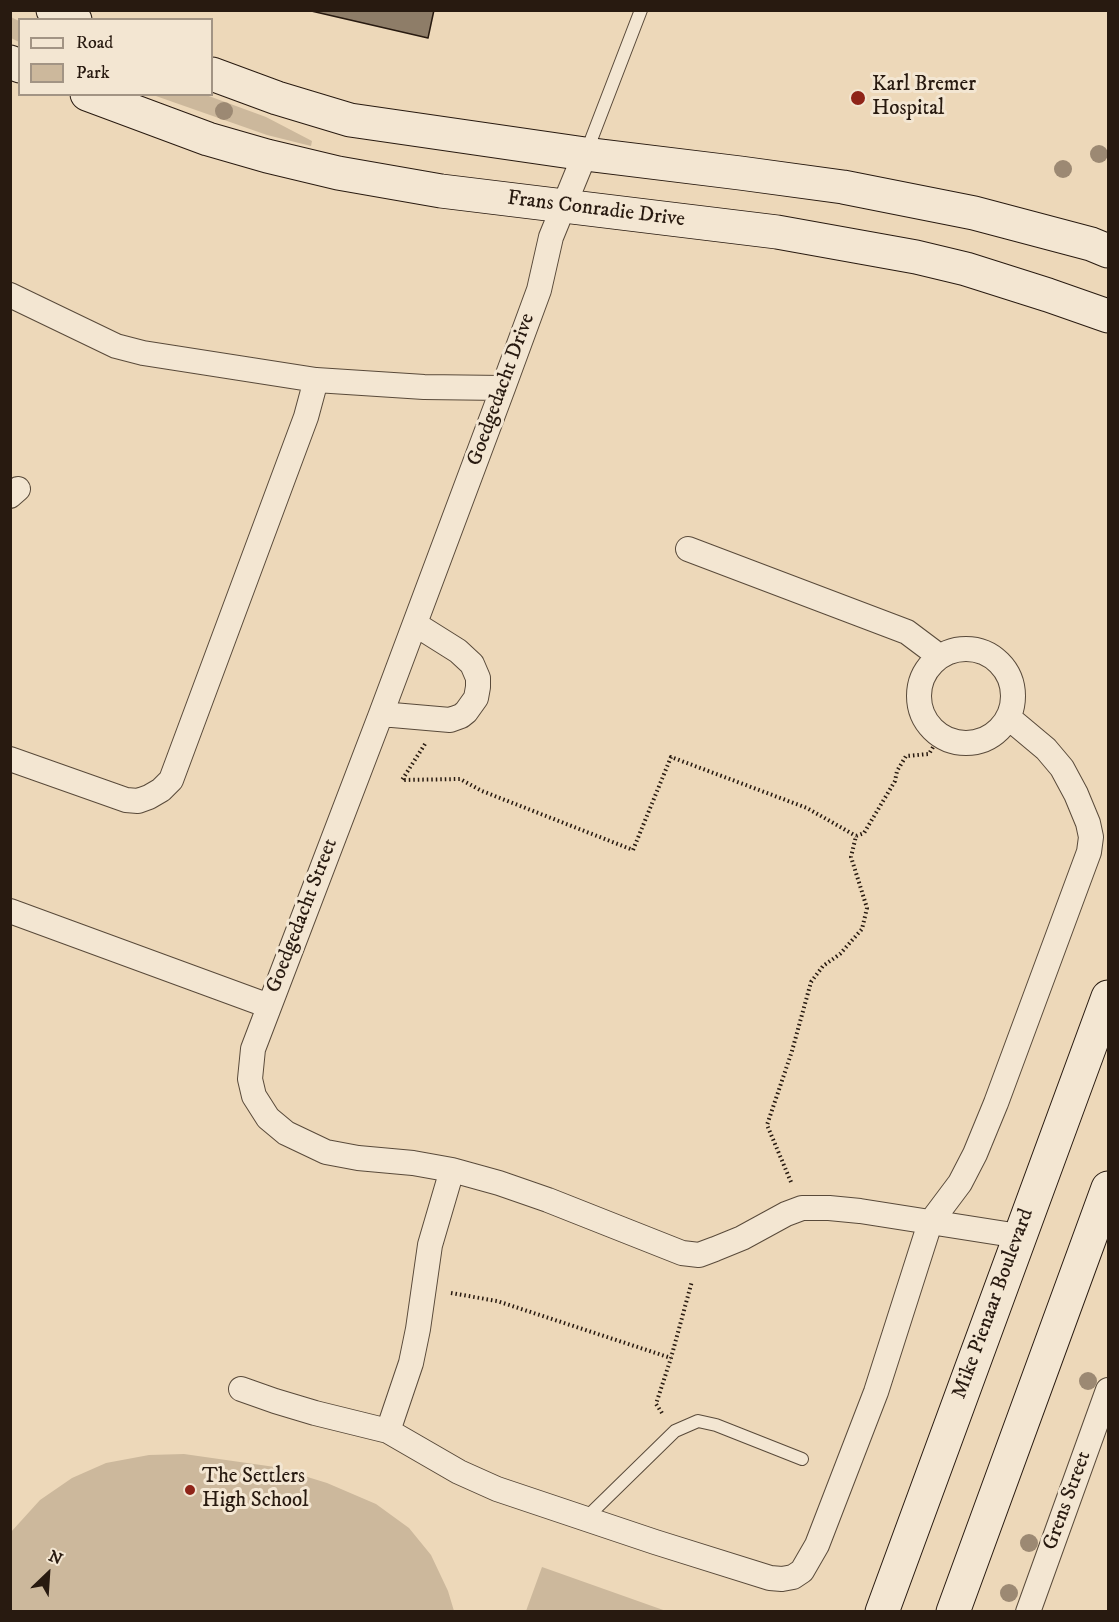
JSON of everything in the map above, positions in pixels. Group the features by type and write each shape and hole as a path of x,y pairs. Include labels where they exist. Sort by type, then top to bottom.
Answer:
{"main road":[{"path":"53,10 71,18"},
{"path":"213,74 277,98 350,120 585,154 843,187 974,213 1108,250"},
{"name":"Frans Conradie Drive","path":"92,96 208,139 338,173 441,191 777,232 916,257 976,272 1108,316"},
{"name":"Mike Pienaar Boulevard","path":"882,1611 1108,997"},
{"path":"953,1611 1108,1188"}],"street":[{"name":"Goedgedacht Drive","path":"381,714 539,290 551,237 585,154"},
{"path":"10,295 116,346 130,350 316,380 424,387 503,388"},
{"path":"10,759 126,800 138,801 149,797 171,780 306,417 316,380"},
{"path":"688,549 907,632 939,656"},
{"path":"381,714 450,720 461,716 474,702 478,691 478,678 472,664 465,656 415,624"},
{"path":"959,650 974,650 1000,663 1013,689 1013,703 1009,718 1000,730 974,743 960,743 945,739 933,730 924,718 920,704 920,689 924,675 939,656 959,650"},
{"name":"Goedgedacht Street","path":"381,714 253,1049 250,1080 254,1096 268,1118 286,1133 326,1152 452,1170"},
{"path":"241,1389 315,1413 388,1431 459,1472 497,1489 770,1578 793,1577 802,1571 817,1545 876,1392 930,1223 960,1184 975,1154 1089,852 1088,823 1062,768 1046,748 1009,718"},
{"path":"10,911 269,1006"},
{"path":"388,1431 411,1362 430,1245 452,1170 548,1200 682,1253 699,1255 742,1238 802,1208 860,1211 1020,1236"},
{"name":"Grens Street","path":"1028,1611 1108,1390"}],"lane":[{"path":"585,154 641,10"},
{"path":"586,1518 675,1431 698,1421 716,1425 802,1459"}],"path":[{"path":"440,720 402,780 460,779 482,791 633,850 671,757 807,807 856,836"},
{"path":"856,836 864,833 895,781 897,771 906,756 929,754 940,735"},
{"path":"802,1208 767,1125 792,1051 811,982 823,966 840,954 862,929 867,908 851,857 856,836"},
{"path":"675,1431 656,1404 699,1255"},
{"path":"423,1289 496,1301 671,1358"}],"green space":[{"path":"11,17 18,20 18,42 11,38"},
{"path":"156,96 209,96 266,117 312,141 311,146 267,135"},
{"name":"The Settlers High School","path":"184,1454 275,1467 327,1483 376,1504 409,1528 431,1555 448,1591 454,1611 11,1611 11,1532 40,1500 72,1478 106,1463 149,1455"},
{"path":"542,1567 666,1611 526,1611"}],"building":[{"path":"307,10 434,10 428,38"}],"place":[{"name":"Karl Bremer Hospital","path":"858,98"},
{"name":"The Settlers High School","path":"190,1490"}]}
